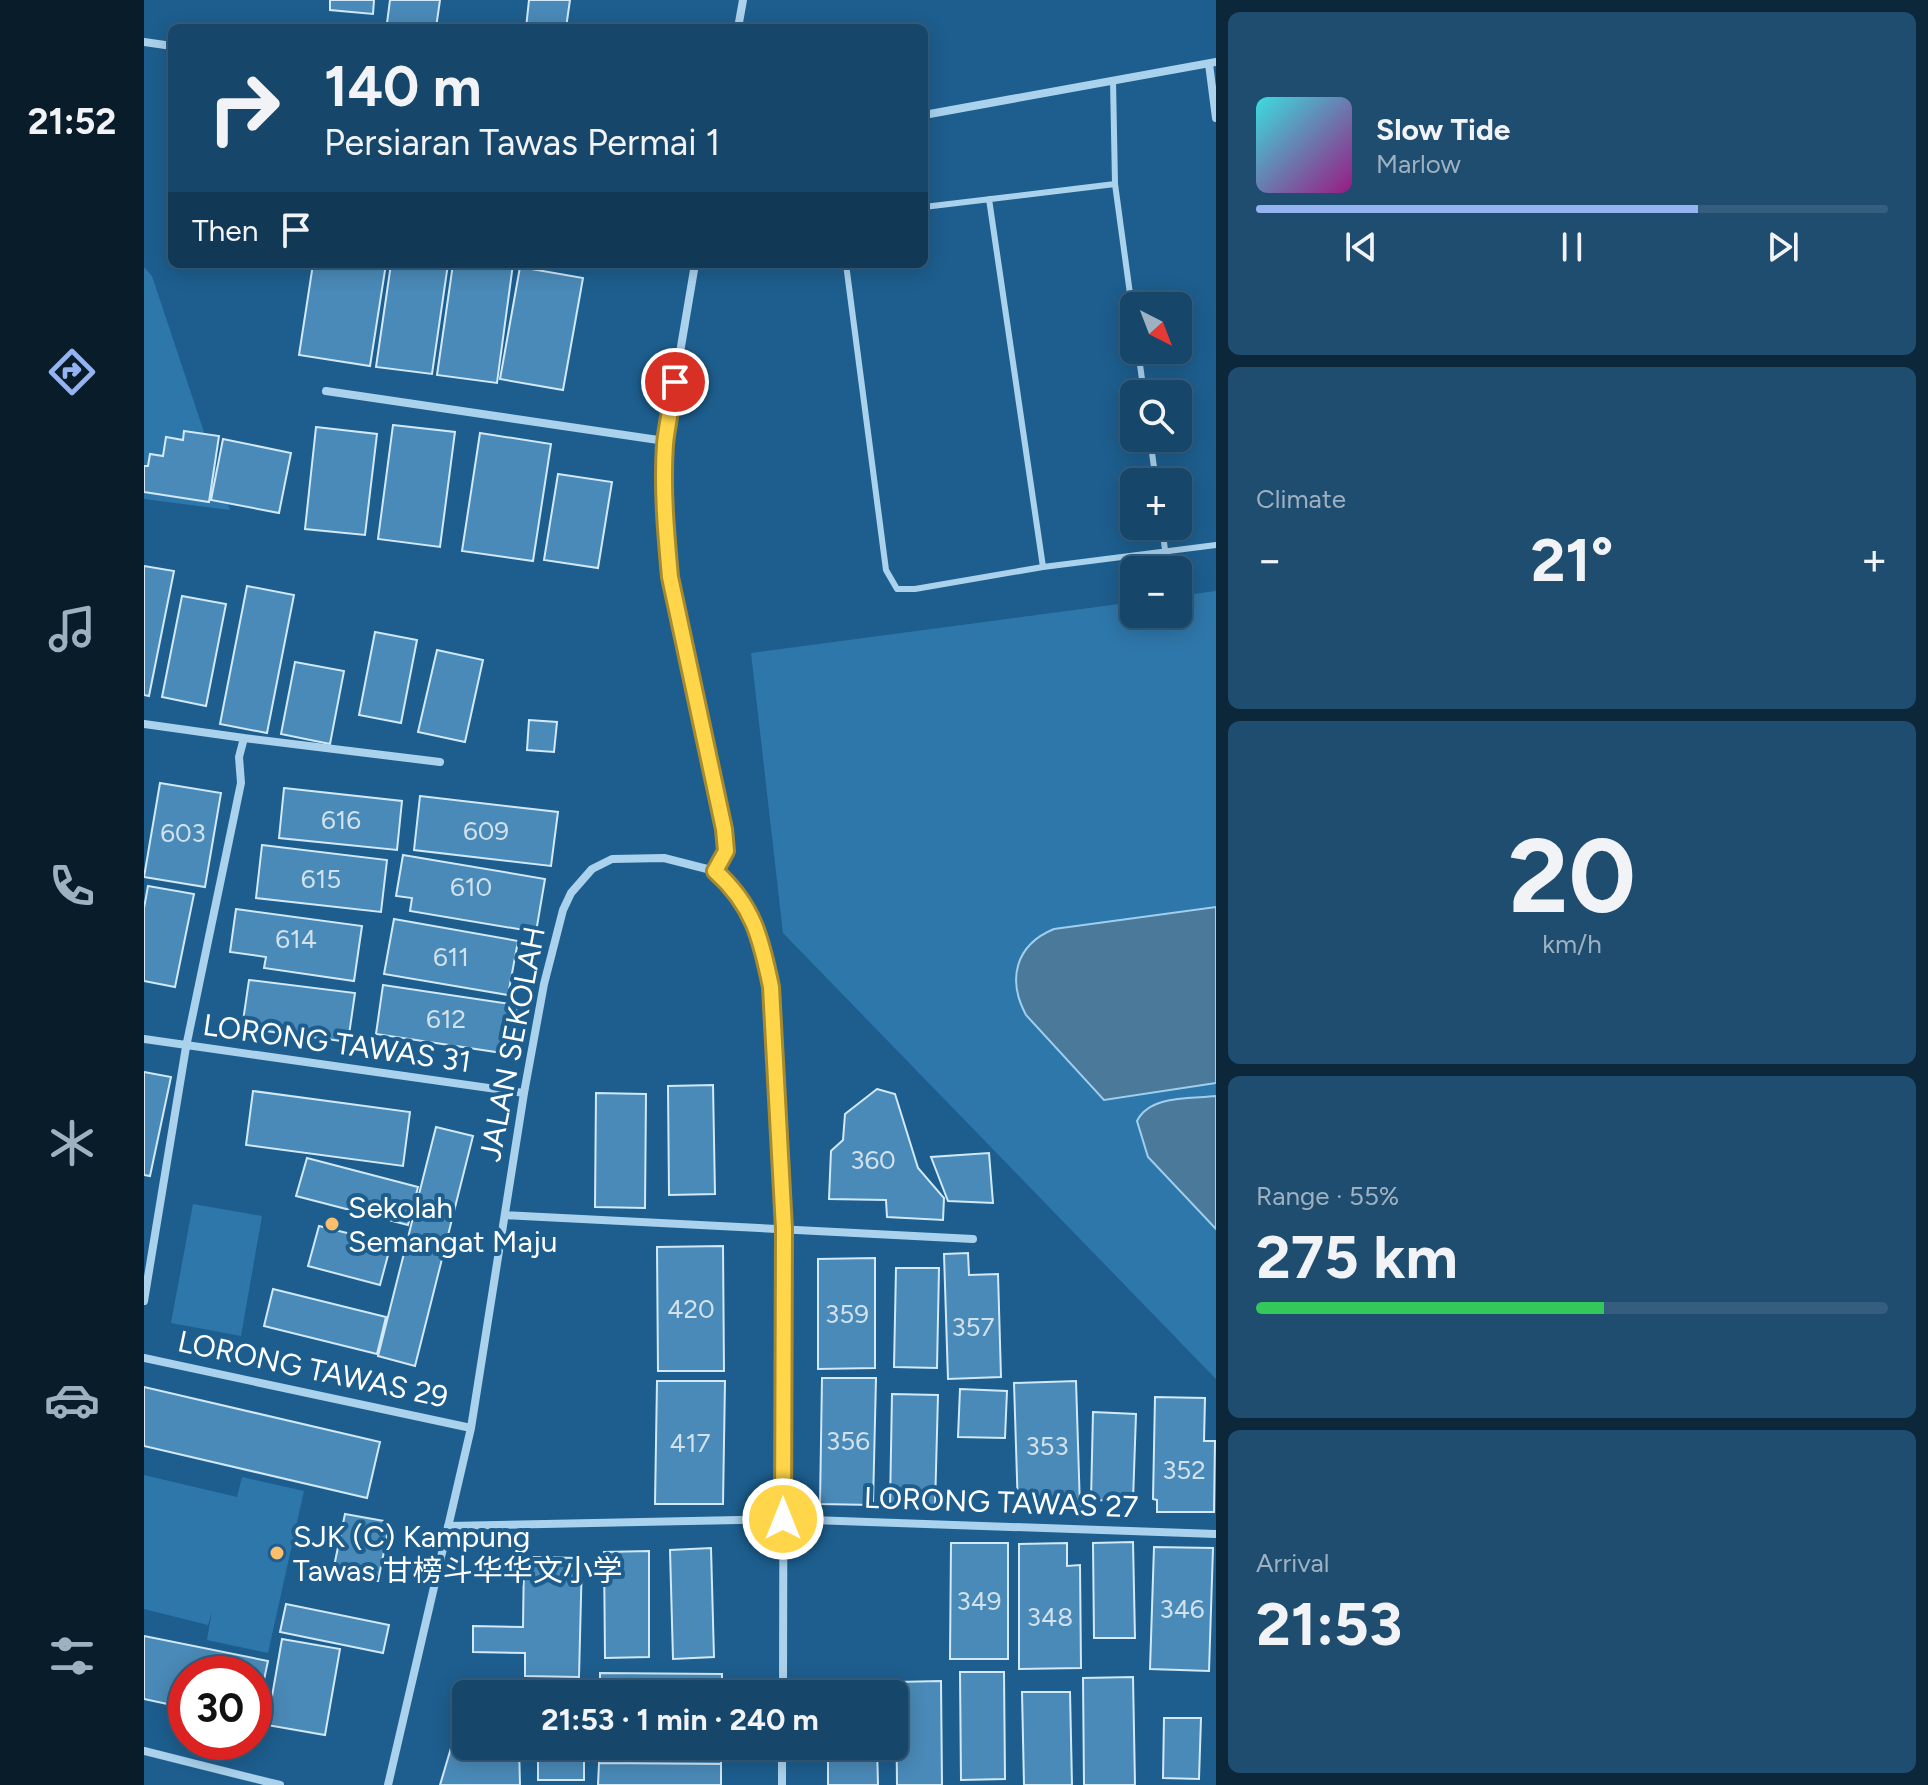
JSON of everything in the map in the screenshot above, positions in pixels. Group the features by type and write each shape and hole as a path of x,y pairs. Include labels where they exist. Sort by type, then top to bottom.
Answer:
{"street":[{"path":"739,24 743,0"},
{"path":"144,42 168,45"},
{"path":"928,114 1213,63 1216,118"},
{"path":"694,268 665,441 664,502 670,577 727,846 715,871 730,884 752,916 769,979 784,1229 783,1680"},
{"path":"326,391 665,441"},
{"path":"144,724 440,762"},
{"path":"144,1301 186,1047 241,783 239,757 244,738"},
{"name":"JALAN SEKOLAH","path":"388,1785 471,1428 524,1093 544,984 563,910 580,881 592,869 612,859 664,858 715,871"},
{"name":"LORONG TAWAS 31","path":"144,1039 524,1093"},
{"path":"505,1215 973,1239"},
{"name":"LORONG TAWAS 29","path":"144,1358 471,1428"},
{"name":"LORONG TAWAS 27","path":"448,1526 783,1519 1216,1534"},
{"path":"144,1751 280,1785"},
{"path":"782,1760 782,1785"}],"lane":[{"path":"1113,80 1115,184 1130,292"},
{"path":"928,207 1115,184"},
{"path":"989,199 1043,567"},
{"path":"847,268 886,570 897,589 915,589 1043,567 1216,545"},
{"path":"1164,540 1165,550"}],"shaded area":[{"path":"144,267 152,276 230,510 144,499"},
{"path":"1216,591 1216,1379 783,933 751,653 1120,604 1120,628 1192,628 1192,594"},
{"path":"1216,907 1216,1083 1104,1100 1026,1015 1020,1002 1016,977 1023,954 1030,944 1054,929"},
{"path":"1216,1096 1216,1229 1148,1157 1137,1121 1143,1113 1161,1102"},
{"path":"193,1204 262,1216 241,1336 171,1323"},
{"path":"144,1475 237,1497 242,1477 304,1491 268,1653 207,1640 212,1611 208,1625 144,1609"}],"building":[{"path":"330,0 374,0 373,14 330,10"},
{"path":"390,0 440,0 437,24 387,23"},
{"path":"529,0 570,0 567,24 526,24"},
{"path":"312,268 385,268 370,366 299,355"},
{"path":"390,268 447,268 432,374 376,367"},
{"path":"452,268 512,268 497,383 437,375"},
{"path":"520,268 583,278 563,390 500,379"},
{"path":"393,425 455,432 440,547 378,539"},
{"path":"316,427 377,434 365,535 305,529"},
{"path":"184,431 219,436 209,502 144,492 144,466 148,466 150,454 163,456 166,437 183,440"},
{"path":"480,433 551,444 533,561 462,551"},
{"path":"223,439 291,453 279,513 211,500"},
{"path":"558,474 612,482 598,568 544,560"},
{"path":"144,566 174,571 149,696 144,695"},
{"path":"247,586 294,595 267,733 220,724"},
{"path":"182,596 226,604 206,706 162,697"},
{"path":"375,632 417,640 401,723 359,715"},
{"path":"437,650 483,660 465,742 418,732"},
{"path":"295,662 344,671 330,744 281,734"},
{"path":"529,720 557,722 554,752 527,750"},
{"path":"160,783 221,793 205,887 144,877"},
{"path":"284,788 402,801 397,850 279,838"},
{"path":"420,796 558,812 551,866 414,850"},
{"path":"262,845 387,860 381,912 256,898"},
{"path":"403,855 545,879 536,932 410,911 412,898 396,896"},
{"path":"148,886 194,894 175,987 144,981 144,908"},
{"path":"236,909 362,926 354,981 264,968 266,957 230,952"},
{"path":"394,919 518,941 508,995 384,974"},
{"path":"249,980 355,993 348,1042 242,1028"},
{"path":"383,985 517,1005 509,1054 376,1034"},
{"path":"144,1072 171,1077 150,1176 144,1175"},
{"path":"713,1085 715,1194 669,1195 668,1086"},
{"path":"877,1089 895,1094 918,1168 944,1198 943,1220 887,1217 886,1200 829,1199 831,1151 843,1140 845,1114"},
{"path":"253,1091 410,1112 403,1166 246,1145"},
{"path":"596,1093 646,1094 645,1208 595,1207"},
{"path":"436,1127 473,1136 415,1366 378,1356"},
{"path":"989,1153 993,1203 948,1201 931,1157"},
{"path":"307,1158 418,1187 408,1225 296,1196"},
{"path":"319,1226 391,1244 380,1285 308,1266"},
{"path":"723,1246 724,1371 658,1371 657,1247"},
{"path":"968,1253 969,1275 998,1274 1001,1377 948,1379 944,1254"},
{"path":"875,1258 875,1368 818,1369 818,1259"},
{"path":"896,1268 939,1268 937,1368 894,1367"},
{"path":"273,1289 386,1317 377,1354 264,1326"},
{"path":"822,1378 876,1378 873,1505 820,1504"},
{"path":"657,1381 725,1381 723,1504 655,1504"},
{"path":"1076,1381 1080,1508 1018,1510 1014,1383"},
{"path":"144,1387 380,1442 367,1498 144,1446"},
{"path":"960,1389 1007,1391 1005,1438 958,1437"},
{"path":"892,1394 938,1395 935,1507 890,1506"},
{"path":"1155,1397 1205,1398 1204,1441 1215,1441 1214,1512 1157,1512 1157,1500 1153,1499"},
{"path":"1093,1412 1136,1414 1133,1501 1091,1500"},
{"path":"345,1514 390,1522 378,1581 333,1571"},
{"path":"1133,1542 1135,1638 1094,1638 1093,1543"},
{"path":"951,1543 1008,1543 1008,1659 950,1659"},
{"path":"1067,1543 1067,1566 1080,1565 1081,1668 1019,1669 1019,1544"},
{"path":"1154,1547 1213,1548 1209,1671 1150,1669"},
{"path":"711,1548 714,1657 673,1659 670,1550"},
{"path":"649,1551 649,1657 605,1658 604,1552"},
{"path":"524,1557 582,1558 579,1677 525,1676 525,1653 473,1652 473,1626 523,1627"},
{"path":"286,1604 389,1625 383,1653 280,1632"},
{"path":"144,1636 243,1656 168,1656 168,1704 144,1699"},
{"path":"282,1639 340,1649 325,1735 272,1726 272,1696"},
{"path":"960,1672 1004,1672 1005,1779 961,1780"},
{"path":"600,1673 722,1674 722,1680 600,1680"},
{"path":"1133,1677 1135,1785 1084,1785 1083,1678"},
{"path":"941,1681 942,1785 897,1785 897,1760 908,1760 908,1682"},
{"path":"1022,1692 1070,1692 1072,1785 1024,1785"},
{"path":"1164,1718 1201,1718 1199,1779 1163,1778"},
{"path":"452,1745 452,1760 519,1760 520,1785 440,1785"},
{"path":"538,1760 584,1760 584,1780 538,1780"},
{"path":"599,1760 721,1760 721,1764 599,1763"},
{"path":"828,1760 877,1760 878,1785 828,1785"},
{"path":"599,1763 721,1764 721,1785 598,1785"}],"place":[{"name":"Sekolah Semangat Maju","path":"332,1224"},
{"name":"SJK (C) Kampung Tawas 甘榜斗华华文小学","path":"277,1553"}],"route":[{"path":"675,382 665,441 667,545 670,577 727,846 715,871 730,884 752,916 771,987 784,1229 783,1519"}]}
